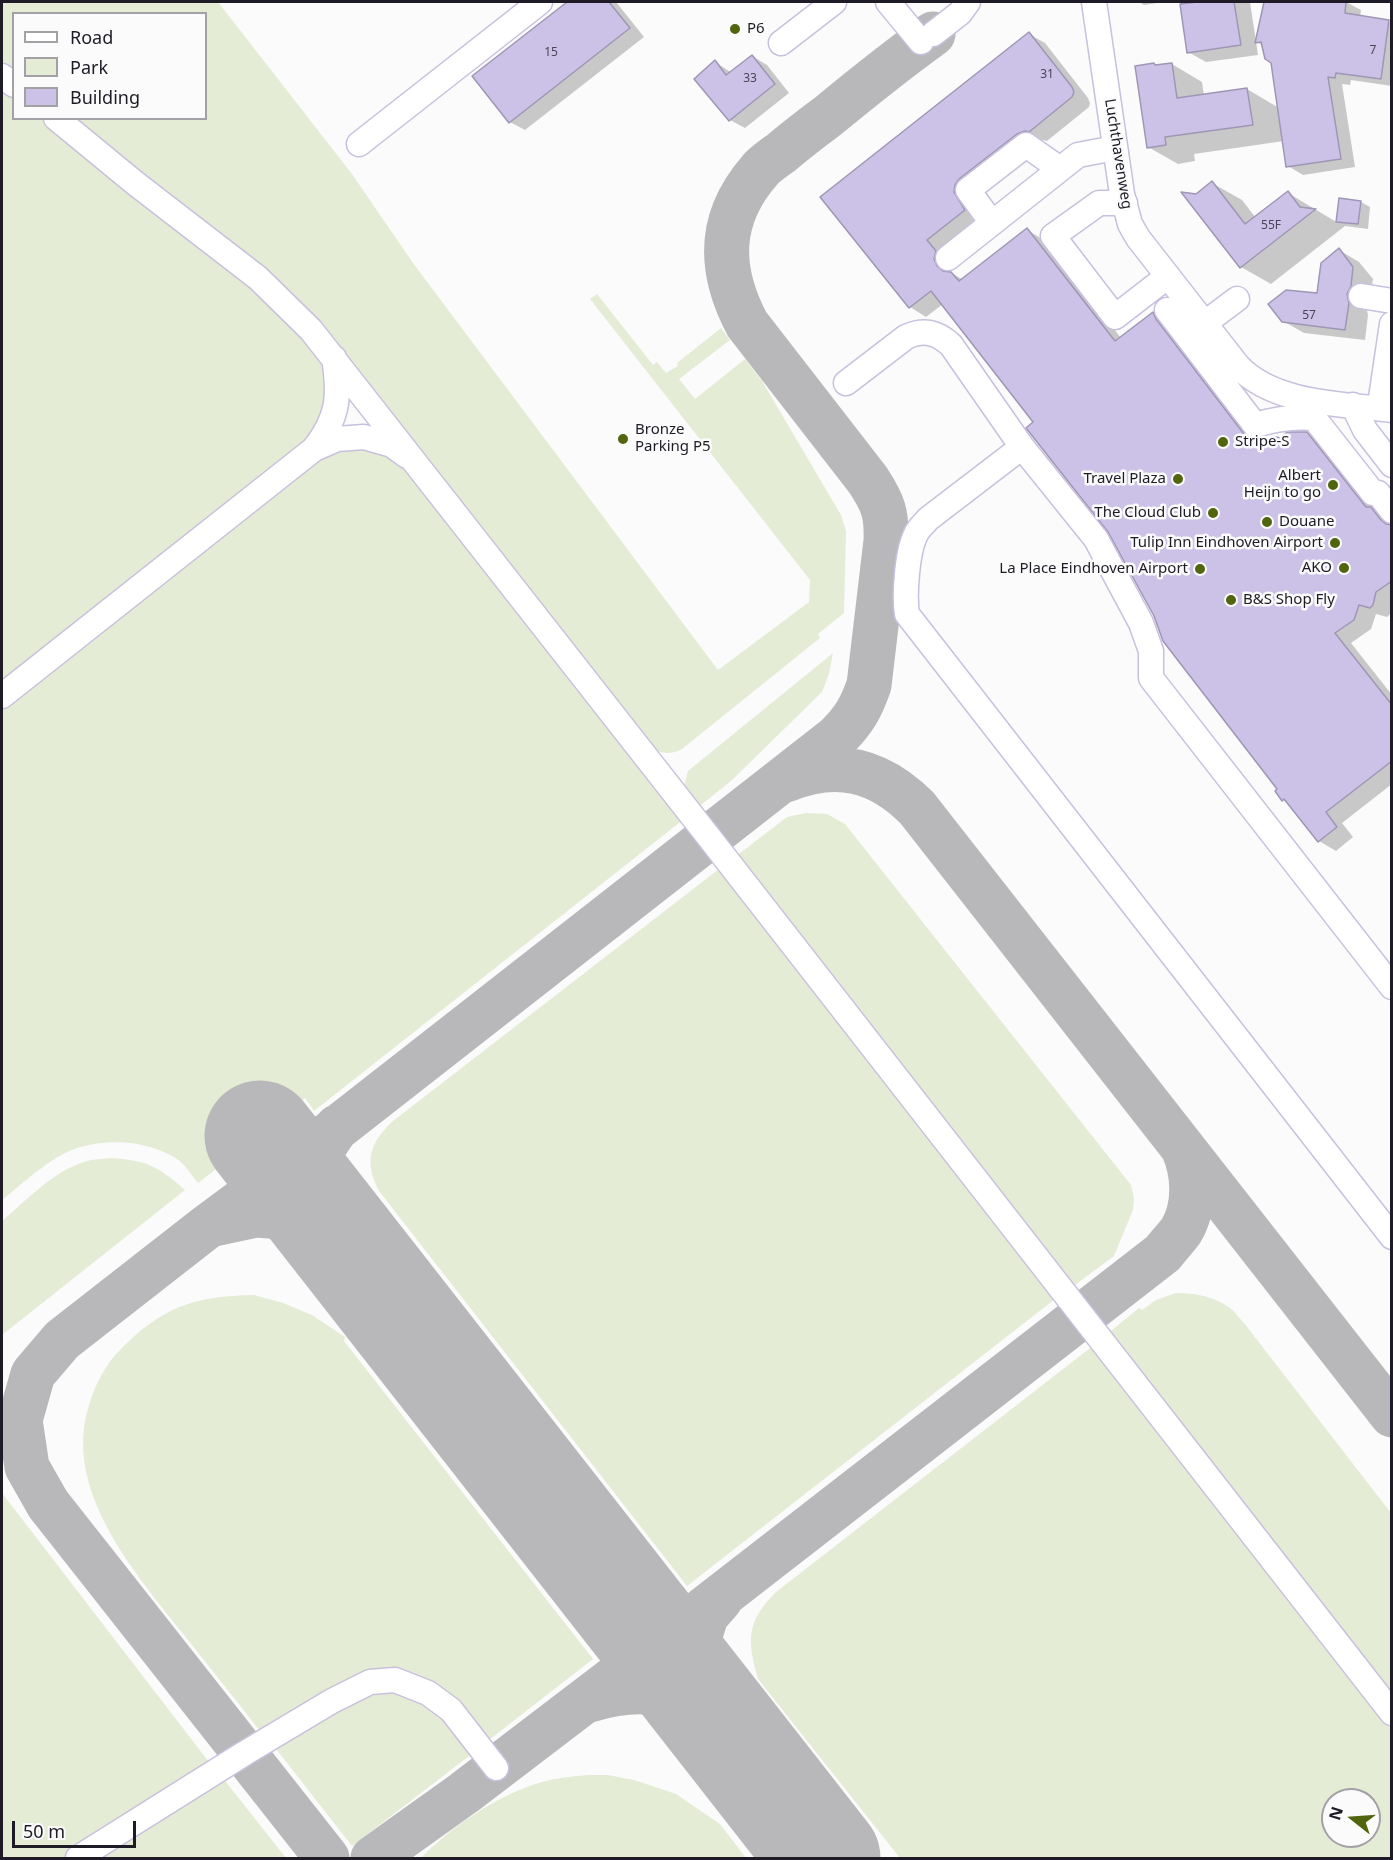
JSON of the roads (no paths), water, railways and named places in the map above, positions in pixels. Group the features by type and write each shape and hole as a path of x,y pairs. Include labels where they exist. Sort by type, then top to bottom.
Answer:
{"street":[{"path":"359,144 540,2"},
{"path":"781,43 834,2"},
{"path":"888,2 927,38 960,5"},
{"name":"Luchthavenweg","path":"1094,2 1122,194 1134,232 1246,375 1262,385 1294,398 1353,405 1388,403"},
{"path":"58,120 135,183 258,278 311,330 1392,1713"},
{"path":"992,223 968,190 1026,145 1060,169"},
{"path":"948,258 1078,155 1115,148"},
{"path":"1125,203 1099,203 1053,236 1115,317 1168,276"},
{"path":"1361,296 1392,301"},
{"path":"1205,323 1237,298"},
{"path":"1167,310 1255,425 1297,416 1314,418 1373,493 1378,493 1392,511"},
{"path":"1388,403 1392,324"},
{"path":"846,383 906,337 915,333 924,332 942,336 951,345 1022,447 1096,539 1141,623 1152,651 1151,678 1392,987"},
{"path":"2,696 314,448 328,431 336,410 338,383 334,358"},
{"name":"Luchthavenweg","path":"1279,391 1296,388 1388,403"},
{"path":"1353,405 1383,447 1392,465"},
{"path":"314,448 337,439 364,437 392,445 415,461"},
{"path":"1022,447 928,519 916,533 911,548 905,601 908,614 1392,1237"},
{"path":"1383,447 1369,448 1392,481"},
{"path":"78,1858 245,1753 332,1701 370,1682 394,1680 428,1694 451,1710 496,1768"}],"place":[{"name":"P6","path":"735,29"},
{"name":"Bronze Parking P5","path":"623,439"},
{"name":"Stripe-S","path":"1223,442"},
{"name":"Travel Plaza","path":"1178,479"},
{"name":"Albert Heijn to go","path":"1333,485"},
{"name":"The Cloud Club","path":"1213,513"},
{"name":"Douane","path":"1267,522"},
{"name":"Tulip Inn Eindhoven Airport","path":"1335,543"},
{"name":"AKO","path":"1344,568"},
{"name":"La Place Eindhoven Airport","path":"1200,569"},
{"name":"B&S Shop Fly","path":"1231,600"}]}
